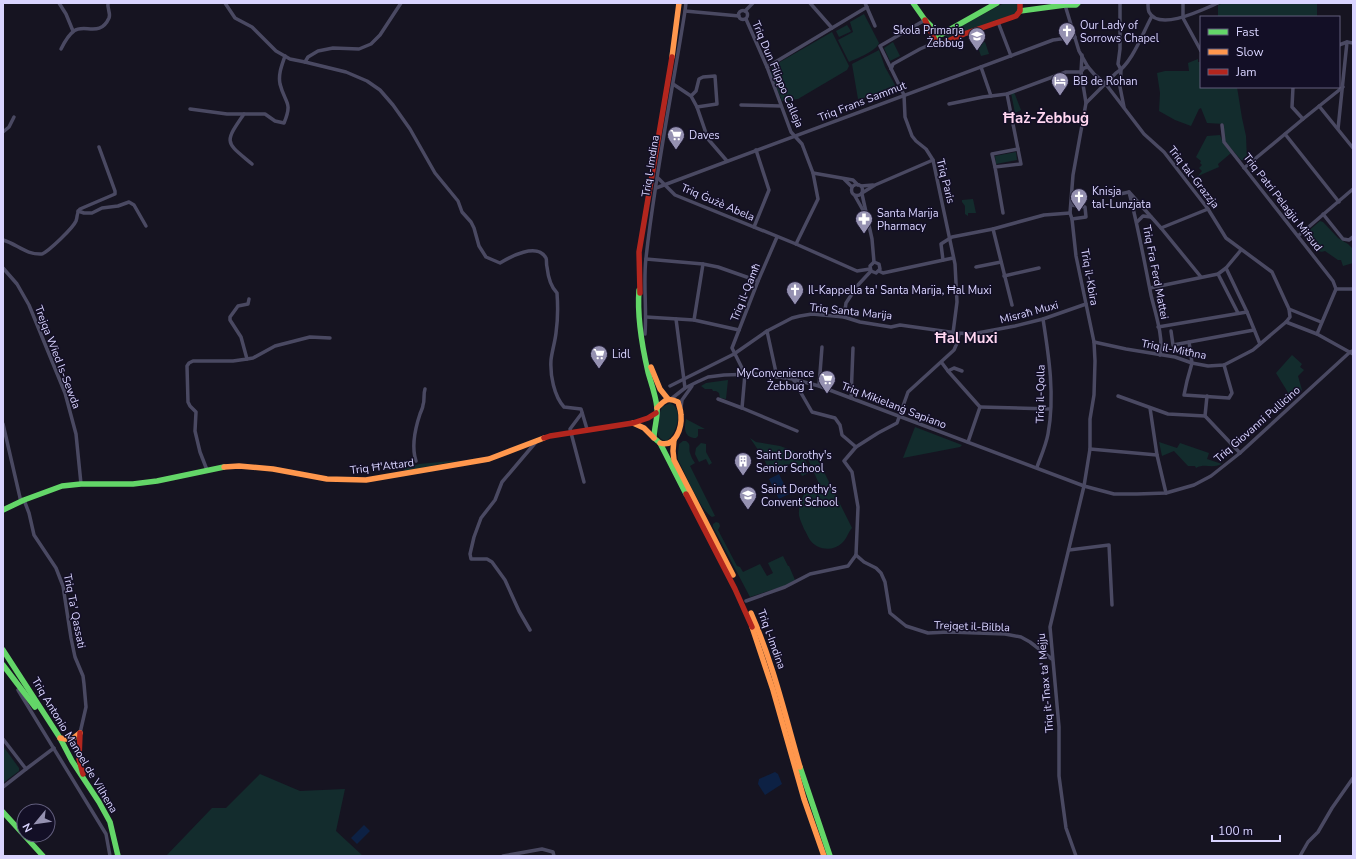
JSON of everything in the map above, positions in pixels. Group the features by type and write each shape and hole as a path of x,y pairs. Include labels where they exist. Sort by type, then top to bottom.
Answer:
{"main road":[{"name":"Triq l-Imdina","path":"679,3 672,56 648,188 639,252 638,301 642,337 656,410 654,438 660,443 735,589 755,633 774,690 804,799 824,856"},
{"path":"912,3 941,44 1016,16 1020,11 1020,3"},
{"path":"938,38 997,3"},
{"path":"1020,11 1076,4"},
{"name":"Triq l-Imdina","path":"639,290 650,365 660,389 670,399 678,402 680,411 681,417 677,435 674,440 674,460 707,522 763,639 802,773 830,856"},
{"path":"656,410 664,401 670,399"},
{"name":"Triq Ħ'Attard","path":"3,510 62,486 81,484 133,484 156,481 223,467 239,466 274,469 327,479 366,480 488,459 538,440 587,429 633,423 648,418 656,410"},
{"path":"633,423 644,428 654,438"},
{"path":"660,443 663,445 668,444 674,440"},
{"name":"Triq Antonio Manoel de Vilhena","path":"3,650 60,738 72,762 99,802 114,833 118,856"},
{"path":"3,666 28,697 72,762"},
{"path":"60,738 68,741 72,740 80,733"},
{"path":"80,733 80,768 99,802"},
{"path":"4,812 42,856"}],"street":[{"path":"59,3 66,14 73,31"},
{"path":"61,49 73,31 81,28 94,30 103,25 110,17 107,7 108,3"},
{"path":"226,3 235,18 252,27 272,47 290,59 341,71 374,85 388,100 410,129 435,173 458,200 462,212 474,228 479,246 486,257 500,263 520,253 537,252 546,258 552,288 557,293 559,308 551,361 552,378 561,404 564,407 582,409 587,429"},
{"path":"305,62 308,57 318,51 333,48 359,49 371,44 380,35 401,3"},
{"name":"Triq l-Imdina","path":"645,334 646,259 686,3"},
{"path":"739,16 741,12 745,12 752,3"},
{"path":"810,3 832,28"},
{"path":"1120,3 1120,49 1118,64 1121,70 1120,87 1124,107"},
{"path":"1148,3 1148,12 1152,16 1167,20 1183,18 1218,3"},
{"path":"1183,3 1183,18 1200,49"},
{"path":"1068,14 1076,4"},
{"path":"767,67 832,28 866,5 875,26"},
{"name":"Triq il-Kbira","path":"1064,5 1082,55 1081,72 1086,103 1073,175 1070,213 1076,256 1094,342 1095,361 1094,395 1090,420 1090,449 1084,486"},
{"path":"685,11 739,16 741,19 746,19 748,15 745,12"},
{"path":"1086,103 1116,73 1121,70 1135,51 1152,16"},
{"name":"Triq Dun Filippo Calleja","path":"746,19 767,67 791,132 802,144 813,173 818,199 796,244"},
{"name":"Triq Paris","path":"925,20 880,46 904,95 905,117 912,136 926,149 933,160 950,238 956,274 955,284 957,302 953,332"},
{"path":"998,22 1011,56"},
{"name":"Triq Frans Sammut","path":"656,188 1053,40 1075,37"},
{"path":"891,69 893,64 938,38"},
{"path":"1340,45 1347,42 1353,43"},
{"path":"1338,129 1347,42"},
{"name":"Triq tal-Grazzja","path":"1082,55 1088,67 1105,84 1144,134 1164,152 1208,209 1226,238 1272,272 1288,309"},
{"path":"190,109 227,114 265,114 275,121 284,124 288,113 288,102 280,84 280,72 285,56"},
{"path":"981,67 991,96"},
{"path":"949,104 1007,94 1066,72 1081,72 1084,68 1088,67"},
{"path":"691,96 696,91 699,80 703,77 715,76 717,104 697,107"},
{"path":"673,84 691,96 697,107 708,139 727,161"},
{"path":"1244,168 1343,87"},
{"path":"1293,88 1292,107 1303,119"},
{"path":"995,167 1021,164 1007,94"},
{"path":"741,105 781,106"},
{"path":"1319,106 1353,148"},
{"path":"244,114 234,127 229,140 233,148 252,164"},
{"path":"3,132 9,127 14,117"},
{"name":"Triq Patri Pelaġju Mifsud","path":"1222,125 1224,142 1333,281 1336,288"},
{"path":"1285,134 1339,202"},
{"path":"3,240 10,242 27,252 37,255 42,254 52,248 76,222 78,211 113,195 115,192 99,147"},
{"path":"1003,213 992,154 1018,149"},
{"path":"754,227 769,190 756,150"},
{"path":"855,196 862,194 875,184 933,160"},
{"path":"813,173 853,180 863,190 862,194 872,239 874,262 871,264 870,270 846,303 844,317"},
{"name":"Triq Ġużè Abela","path":"658,178 675,195 796,244 857,271 870,270"},
{"path":"843,179 852,187 852,191 866,214"},
{"path":"852,187 875,184"},
{"path":"1298,236 1353,189"},
{"path":"1120,194 1129,192 1151,216 1201,277"},
{"name":"Triq Fra Ferd Mattei","path":"1129,192 1137,222 1158,327 1161,350 1160,355"},
{"path":"78,211 84,213 92,212 102,208 118,206 129,202 134,205 146,226"},
{"path":"1071,206 1086,207 1086,217 1072,219"},
{"path":"1161,228 1208,209"},
{"path":"942,260 941,244 950,238 993,229 1044,215 1070,213"},
{"path":"1323,214 1343,239 1349,240 1353,237"},
{"path":"1137,222 1143,216 1151,216"},
{"path":"993,229 1012,305"},
{"name":"Triq il-Qamħ","path":"734,354 732,348 777,237"},
{"path":"1150,288 1218,274 1226,268 1241,250"},
{"path":"870,270 874,273 879,271 883,273 953,258"},
{"path":"646,259 703,264 718,267 758,282"},
{"path":"874,262 879,264 879,271"},
{"path":"976,267 1001,262"},
{"path":"694,320 703,264"},
{"name":"Trejqa Wied Is-Sewda","path":"3,268 17,284 29,305 64,393 76,434 81,484"},
{"path":"1004,276 1039,268"},
{"path":"1226,268 1247,312 1260,344"},
{"path":"1218,274 1238,313"},
{"path":"1317,334 1336,288 1353,289"},
{"path":"247,359 240,336 230,318 230,315 237,308 248,304 249,299"},
{"name":"Misraħ Muxi","path":"953,332 959,334 972,334 986,332 1043,319 1086,304"},
{"path":"1288,309 1321,322"},
{"path":"1288,309 1290,317 1286,322 1317,334 1352,352"},
{"path":"1158,327 1247,312"},
{"name":"Triq Santa Marija","path":"670,386 734,354 767,331 792,318 807,314 844,317 860,322 892,327 900,325 953,332"},
{"path":"646,317 694,320 739,330"},
{"path":"676,319 685,388"},
{"name":"Triq il-Qolla","path":"1037,467 1048,435 1050,409 1050,365 1043,319"},
{"name":"Triq il-Mitħna","path":"1094,342 1180,358 1192,363 1208,366 1224,365 1245,355 1286,322"},
{"path":"1172,331 1173,345 1254,330"},
{"path":"767,331 777,377"},
{"path":"746,601 785,587 810,574 848,566 856,555 858,507 852,472 844,461 856,448 896,422 908,392 942,363 954,350 959,334"},
{"path":"207,470 200,452 195,431 196,412 188,402 188,364 193,362 233,361 253,358 275,346 312,337 330,338"},
{"path":"1189,342 1192,363 1184,395 1228,398 1232,393 1224,365"},
{"path":"818,386 822,347"},
{"path":"851,398 853,348"},
{"name":"Triq Giovanni Pullicino","path":"1084,486 1114,494 1137,494 1166,493 1194,485 1211,476 1240,453 1352,352"},
{"path":"734,354 745,374 742,408"},
{"path":"942,363 980,407 1050,409"},
{"path":"948,371 954,368 962,371"},
{"name":"Triq Mikielanġ Sapiano","path":"670,399 685,388 708,376 745,374 793,379 851,398 1084,486"},
{"path":"793,379 812,412 835,418 840,425 842,435 856,448"},
{"path":"680,411 682,400 692,385"},
{"path":"416,461 414,437 424,404 423,395 425,389"},
{"path":"1118,396 1168,414 1205,416 1240,453"},
{"path":"1205,416 1207,396"},
{"path":"718,399 798,431"},
{"path":"968,442 980,407"},
{"path":"1150,408 1166,493"},
{"path":"582,413 572,426 571,432 584,482"},
{"name":"Triq Ta' Qassati","path":"3,424 22,501 29,513 34,535 56,568 63,586 75,657 83,676 84,684 86,707 80,733"},
{"path":"530,630 500,572 492,562 487,559 471,559 470,554 481,518 495,500 502,482 538,440"},
{"path":"1090,449 1158,456"},
{"name":"Triq it-Tnax ta' Mejju","path":"1076,856 1066,828 1060,784 1059,727 1050,627 1084,486"},
{"path":"1069,550 1109,545 1112,605"},
{"name":"Trejqet il-Bilbla","path":"856,555 881,573 885,582 890,613 906,626 928,634 949,632 1004,634 1021,637 1052,659"},
{"path":"3,666 106,834 110,856"},
{"path":"3,739 26,769"},
{"path":"3,787 54,748"},
{"path":"1300,856 1308,842 1318,832 1332,808 1353,778"},
{"path":"503,856 542,848 553,852 554,856"}],"green space":[{"path":"1004,3 1018,3 1018,13 947,39 945,35"},
{"path":"1224,3 1317,3 1317,16 1218,16 1218,5"},
{"path":"864,14 879,43 871,51 849,62 838,40 853,32 850,22"},
{"path":"847,25 851,31 839,37 836,31"},
{"path":"832,32 849,66 847,70 798,99 782,101 770,72 773,66"},
{"path":"893,42 900,56 890,61 884,48"},
{"path":"985,42 989,54 981,56 977,44"},
{"path":"879,50 885,67 897,90 858,99 852,64"},
{"path":"1198,59 1198,62 1200,62 1200,88 1237,88 1246,136 1247,161 1241,160 1224,140 1224,124 1207,123 1201,108 1199,109 1191,126 1175,120 1159,111 1160,93 1157,73 1165,71 1189,71 1188,63"},
{"path":"1014,92 1021,110 1015,113 1011,93"},
{"path":"1220,135 1223,143 1231,153 1218,164 1219,167 1198,176 1202,171 1199,168 1202,165 1200,163 1201,161 1196,157 1207,136"},
{"path":"1016,152 1017,160 996,164 995,156"},
{"path":"973,199 976,213 968,213 968,216 965,214 965,206 962,200"},
{"path":"1320,221 1323,222 1338,238 1353,249 1353,263 1343,266 1341,260 1338,260 1325,251 1322,252 1316,250 1311,245 1305,237 1305,234"},
{"path":"1292,355 1302,364 1300,367 1304,370 1298,376 1302,390 1288,403 1284,397 1289,394 1276,373"},
{"path":"728,380 726,399 720,398 719,393 716,391 713,391 712,389 705,389 701,386 706,383"},
{"path":"670,403 677,410 678,416 676,428 670,438 666,441 658,436 657,427 662,407"},
{"path":"686,419 705,429 698,429 698,436 696,438 692,438 687,434 685,429"},
{"path":"915,427 962,445 960,447 903,458"},
{"path":"750,438 756,442 780,446 807,456 804,458 811,472 802,476 795,462 770,472 763,457"},
{"path":"686,441 689,444 690,454 695,463 690,466 715,516 712,517 703,507 678,460 679,444"},
{"path":"1159,442 1177,448 1180,443 1209,453 1207,459 1222,464 1196,468 1195,466 1188,466 1174,451 1162,456"},
{"path":"701,443 706,444 706,452 712,463 709,465 706,459 699,462 695,454 696,448"},
{"path":"816,456 852,528 842,543 830,549 821,548 810,540 799,516 804,494 815,489 827,492 824,485 820,486 808,459"},
{"path":"462,460 405,471 404,469 419,464"},
{"path":"716,522 719,523 720,526 718,530 737,566 740,567 743,572 760,564 767,576 773,573 768,563 783,556 795,580 784,586 750,597 713,527 713,524"},
{"path":"3,746 19,768 19,771 3,783"},
{"path":"260,774 300,791 345,789 336,831 363,856 166,856 212,808 226,808"}],"water":[{"path":"779,474 789,494 779,499 769,479"},
{"path":"775,772 778,774 782,784 765,795 758,784 759,779"},
{"path":"364,825 370,831 357,844 351,838"}],"traffic: fast":[{"path":"913,3 925,20 939,34"},
{"path":"935,39 937,35 942,34 997,3"},
{"path":"1020,11 1076,5 1078,3"},
{"path":"639,290 639,321 642,341 657,408 654,438 660,443 686,494"},
{"path":"3,510 24,500 62,486 81,484 133,484 157,481 224,467"},
{"path":"3,650 60,738 72,761 99,802 110,822 118,856"},
{"path":"3,665 35,707"},
{"path":"800,767 830,856"},
{"path":"3,812 43,856"}],"traffic: slow":[{"path":"672,57 679,3"},
{"path":"651,367 660,389 668,399"},
{"path":"657,408 664,401 671,400 678,402 681,413 679,430 674,440 666,444 660,443"},
{"path":"633,423 644,428 654,438"},
{"path":"224,467 239,466 273,469 327,479 366,480 489,459 544,438"},
{"path":"674,439 674,460 733,575"},
{"path":"751,613 766,651 800,767"},
{"path":"752,627 773,690 804,799 824,856"},
{"path":"60,738 71,740 80,733"}],"traffic: jam":[{"path":"925,20 936,42 941,44 964,34 1016,16 1020,11 1020,3"},
{"path":"640,293 639,252 672,57"},
{"path":"544,438 633,423 648,418 656,413"},
{"path":"686,494 735,589 752,627"},
{"path":"80,733 79,759 83,774"}],"place":[{"name":"Our Lady of Sorrows Chapel","path":"1067,46"},
{"name":"Skola Primarja Żebbuġ","path":"977,51"},
{"name":"BB de Rohan","path":"1060,96"},
{"name":"Daves","path":"676,150"},
{"name":"Knisja tal-Lunzjata","path":"1079,212"},
{"name":"Santa Marija Pharmacy","path":"864,234"},
{"name":"Il-Kappella ta' Santa Marija, Ħal Muxi","path":"795,305"},
{"name":"Lidl","path":"599,369"},
{"name":"MyConvenience Żebbuġ 1","path":"827,394"},
{"name":"Saint Dorothy's Senior School","path":"743,476"},
{"name":"Saint Dorothy's Convent School","path":"748,510"}],"district":[{"name":"Ħaż-Żebbuġ","path":"1046,118"},
{"name":"Ħal Muxi","path":"966,338"}]}
